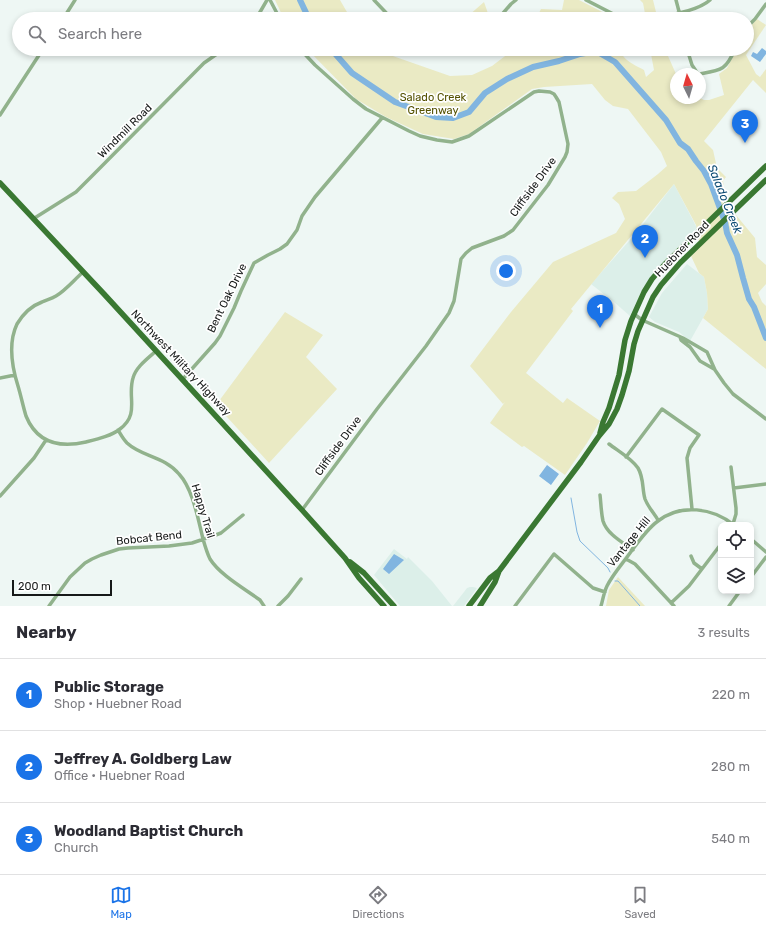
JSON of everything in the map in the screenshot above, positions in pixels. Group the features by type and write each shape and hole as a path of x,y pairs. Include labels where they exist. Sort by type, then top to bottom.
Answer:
{"main road":[{"name":"Huebner Road","path":"600,436 603,422 616,387 625,340 634,314 644,292 652,279 669,259 766,166"},
{"name":"Huebner Road","path":"469,606 490,578 499,571 609,424 617,409 624,389 634,344 642,320 660,285 672,270 766,180"},
{"name":"Northwest Military Highway","path":"0,183 302,510 345,558 359,578 384,606"},
{"path":"744,187 751,195"},
{"path":"616,387 624,389"},
{"name":"Northwest Military Highway","path":"345,558 364,573 394,606"},
{"name":"Huebner Road","path":"480,606 495,582 499,571"},
{"path":"478,593 485,597"}],"street":[{"path":"67,12 75,0"},
{"path":"261,12 269,0 276,12"},
{"path":"374,0 385,12"},
{"path":"504,12 516,0"},
{"path":"586,0 609,12"},
{"path":"594,4 596,0"},
{"path":"676,0 679,12 698,8 710,0"},
{"path":"754,21 766,4"},
{"path":"0,114 38,56"},
{"name":"Windmill Road","path":"33,219 76,192 204,63 214,56"},
{"name":"Cliffside Drive","path":"302,510 447,317 454,301 461,259 472,248 504,236 513,230 560,167 567,152 568,144 559,102 554,94 550,92 534,92 470,136 452,142 437,140 420,136 366,109 307,56"},
{"path":"689,56 694,68"},
{"path":"706,73 716,71 726,66 732,56"},
{"name":"Bent Oak Drive","path":"182,380 220,336 254,263 287,244 297,230 302,216 315,197 382,118"},
{"path":"83,272 56,296 38,303 30,309 20,320 14,334 12,344 12,363 14,375 27,416 36,432 46,440 53,443 62,444 82,443 96,440 118,430 125,424 131,413 132,380 136,371 156,351"},
{"path":"634,314 642,320 683,338 707,352 715,370 733,394 766,419"},
{"path":"680,337 681,340 690,347 700,361 715,370"},
{"path":"0,378 14,375"},
{"path":"626,457 662,409 699,435 690,448 687,458 692,509"},
{"name":"Happy Trail","path":"118,430 125,440 135,449 167,463 183,478 190,494 210,559 222,573 260,600 264,606"},
{"path":"0,496 34,458 46,440"},
{"path":"609,444 632,462 639,470 645,499 658,520"},
{"path":"731,467 736,511 734,522"},
{"path":"734,488 766,484"},
{"path":"600,495 604,525 612,535 633,550"},
{"name":"Vantage Hill","path":"601,606 607,586 626,559 658,520 676,512 692,509 713,512 730,522"},
{"name":"Bobcat Bend","path":"49,606 70,577 89,561 101,555 110,551 128,548 180,545 203,539 222,533 243,515"},
{"path":"754,542 766,552"},
{"path":"626,559 635,564 673,604 689,586 718,548"},
{"path":"515,606 554,554 593,588 605,592"},
{"path":"691,556 694,563 702,569"},
{"path":"754,573 766,557"},
{"path":"278,606 301,579"},
{"path":"729,606 738,594"}],"shaded area":[{"path":"674,184 697,228 654,272 641,292 630,316 591,284 637,232"},
{"path":"687,264 704,277 708,309 690,341 679,332 655,322 649,317 662,293"},
{"path":"394,549 407,559 408,557 432,581 452,606 400,606 374,575"},
{"path":"467,588 477,588 464,606 453,606"}],"green space":[{"path":"275,0 340,0 347,12 281,12"},
{"path":"564,0 579,0 602,12 540,12 541,9 562,10"},
{"path":"640,0 653,0 656,12 645,12 643,3"},
{"path":"484,2 488,12 473,12"},
{"path":"757,19 766,25 754,43 754,22"},
{"name":"Salado Creek Greenway","path":"314,56 393,56 450,76 472,75 492,66 505,56 623,56 644,70 646,77 654,70 651,56 668,56 673,68 670,68 670,104 706,104 706,100 724,95 719,74 727,68 733,56 747,56 756,74 760,77 766,69 766,93 753,80 704,141 713,150 717,168 726,177 723,181 726,199 722,202 736,215 755,238 757,257 766,265 766,284 758,293 762,302 766,306 766,369 703,318 708,309 704,277 699,273 691,256 700,247 696,225 674,184 571,309 573,311 526,373 563,403 567,398 600,421 565,475 524,446 522,447 490,423 505,402 503,404 470,366 511,312 553,262 616,233 625,219 619,204 612,198 618,192 636,191 667,166 661,152 628,109 613,106 605,100 592,84 532,89 469,134 454,139 423,134 386,117 356,99"},
{"path":"285,312 323,335 306,357 337,389 269,463 216,405"},
{"path":"618,577 645,606 606,606 609,590"}],"water":[{"path":"762,48 766,51 766,54 760,62 751,56 754,56 754,52 757,54"},
{"path":"547,465 559,474 551,485 539,476"},
{"path":"394,554 404,560 389,574 383,569"}],"waterway":[{"name":"Salado Creek","path":"300,0 306,12"},
{"name":"Salado Creek","path":"337,56 352,73 395,102 436,117 453,118 469,112 485,93 507,79 533,67 574,56"},
{"name":"Salado Creek","path":"605,56 615,62 666,120 680,143 688,149 704,171 711,184 725,222 727,233 737,255 749,299 754,307 766,338"},
{"path":"571,498 580,541 608,568 610,572"},
{"path":"615,581 618,581 640,606"}],"place":[{"name":"Woodland Baptist Church","path":"745,143"},
{"name":"Jeffrey A. Goldberg Law","path":"645,258"},
{"name":"Public Storage","path":"600,328"}]}
